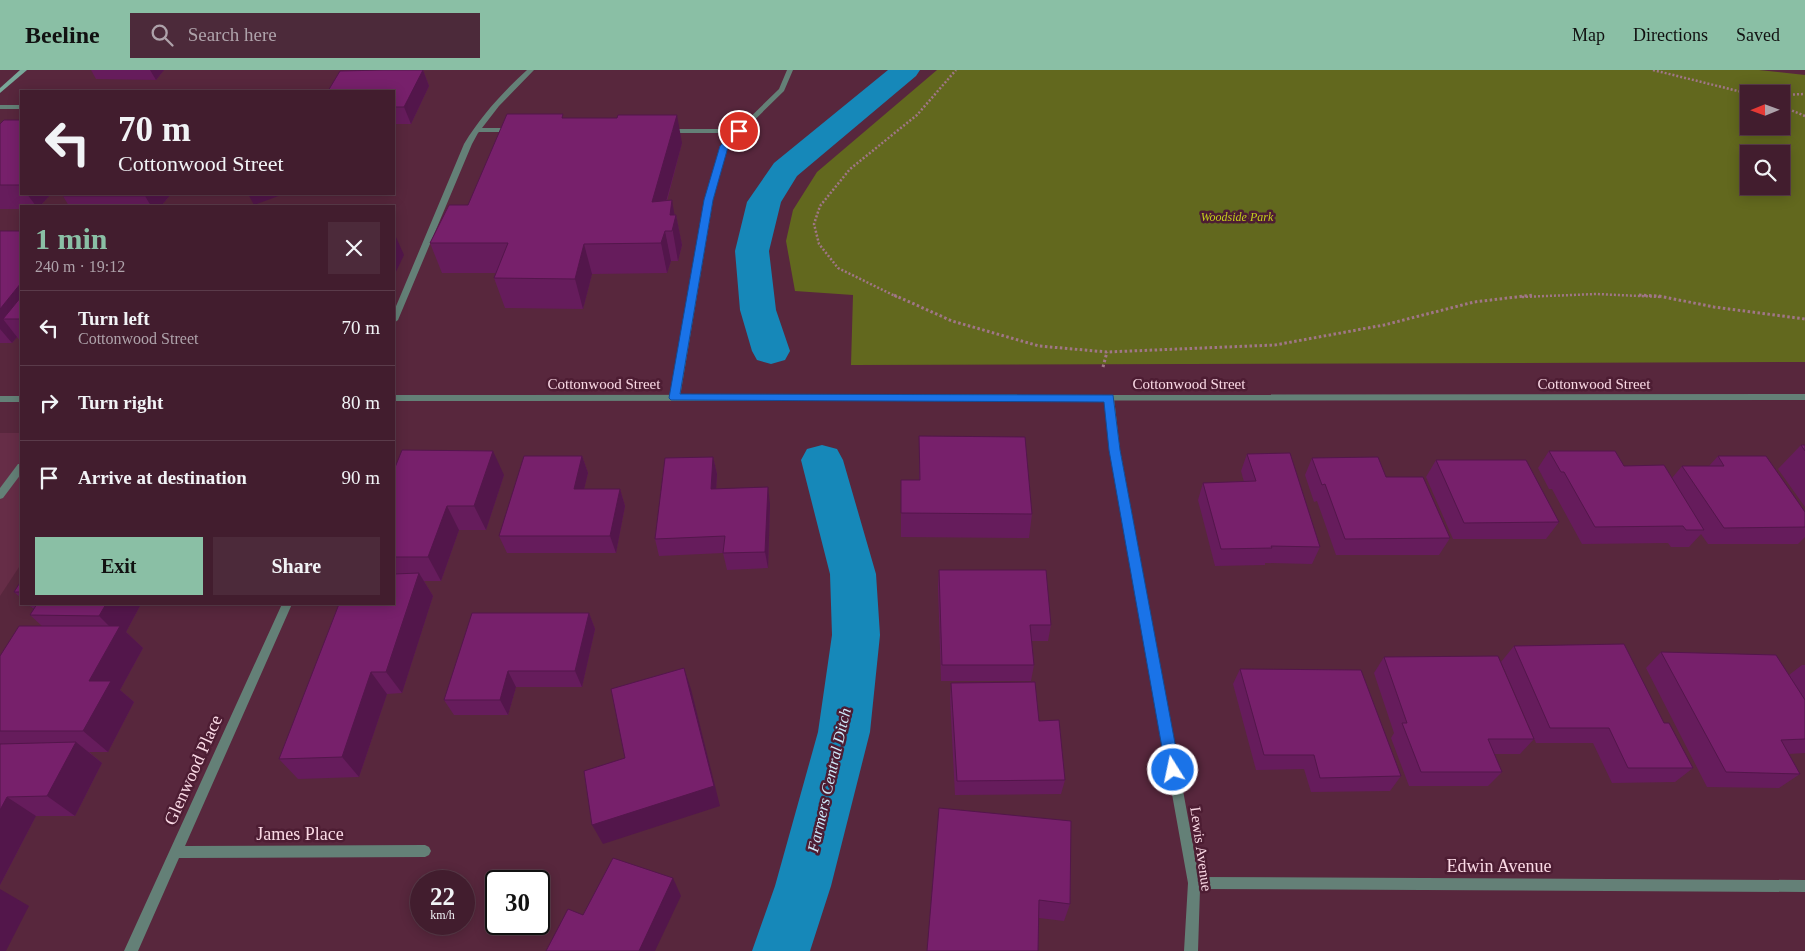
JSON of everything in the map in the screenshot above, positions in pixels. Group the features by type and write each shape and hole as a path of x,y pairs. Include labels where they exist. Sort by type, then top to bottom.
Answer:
{"main road":[{"path":"0,91 24,70"}],"street":[{"path":"395,318 468,144 476,130 505,94 532,70"},
{"path":"675,398 709,200 724,146 782,90 790,70"},
{"path":"0,107 20,107"},
{"path":"476,130 523,130"},
{"path":"657,131 739,131"},
{"name":"Cottonwood Street","path":"395,398 1805,397"},
{"name":"Lewis Avenue","path":"1109,398 1115,450 1194,884 1191,951"},
{"path":"0,399 20,399"},
{"path":"0,495 20,467"},
{"name":"Glenwood Place","path":"131,951 287,605"},
{"name":"James Place","path":"176,852 425,851"},
{"name":"Edwin Avenue","path":"1194,884 1805,886"}],"path":[{"path":"956,70 917,115 850,170 820,206 814,224 819,244 838,268 876,288 952,321 1039,346 1107,352 1275,345 1384,325 1474,302 1536,295 1659,296 1714,307 1805,319"},
{"path":"1653,70 1740,92"},
{"path":"1790,95 1805,94"},
{"path":"1790,110 1805,116"},
{"path":"1103,367 1107,352"}],"shaded area":[{"path":"0,433 20,433 20,566 0,596"}],"green space":[{"name":"Woodside Park","path":"937,70 1759,70 1805,75 1805,362 851,365 853,295 795,291 786,241 793,210 817,172"}],"building":[{"path":"423,70 404,107 395,107 395,90 329,90 340,71"},
{"path":"507,114 563,114 562,118 617,118 618,115 677,115 652,202 672,200 670,215 676,215 672,231 665,231 661,243 584,244 575,279 494,278 508,243 430,243 449,205 468,205"},
{"path":"4,120 20,120 20,185 0,185 0,124"},
{"path":"64,195 146,195 145,196"},
{"path":"0,231 20,231 20,284 0,309"},
{"path":"20,298 20,319 3,319"},
{"path":"919,436 1025,437 1032,514 901,513 901,480 920,480"},
{"path":"402,450 493,451 474,506 447,506 428,557 395,557 395,468"},
{"path":"1549,451 1615,451 1624,466 1664,465 1704,530 1686,530 1683,526 1595,527 1564,472 1561,472"},
{"path":"1290,453 1320,547 1271,546 1272,548 1221,549 1203,483 1256,481 1247,454"},
{"path":"524,456 582,456 574,489 620,489 610,536 499,536"},
{"path":"1718,456 1766,456 1805,512 1805,527 1724,528 1682,466 1724,466"},
{"path":"713,457 711,489 768,487 765,552 723,553 725,536 655,539 665,458"},
{"path":"1378,457 1386,477 1423,477 1450,538 1345,539 1325,484 1322,485 1312,458"},
{"path":"1436,460 1526,460 1559,522 1464,523"},
{"path":"939,570 1046,570 1051,625 1030,625 1034,665 942,665"},
{"path":"419,573 386,672 371,672 342,757 279,759 339,605 395,605 395,574"},
{"path":"20,583 20,592 14,592"},
{"path":"36,605 105,605 99,616 30,615"},
{"path":"472,613 589,613 575,671 508,671 500,700 444,700"},
{"path":"19,626 120,626 89,681 111,681 83,731 0,731 0,656"},
{"path":"1624,644 1664,723 1669,723 1693,768 1628,768 1609,728 1550,728 1514,646"},
{"path":"1661,652 1776,655 1805,700 1805,739 1781,740 1800,774 1726,772"},
{"path":"1498,656 1534,739 1488,739 1502,772 1421,772 1402,723 1407,723 1384,657"},
{"path":"684,668 714,786 592,825 584,771 625,758 611,689"},
{"path":"1240,669 1361,670 1401,776 1320,778 1314,755 1264,755"},
{"path":"1035,682 1039,721 1059,720 1065,780 957,781 951,683"},
{"path":"76,742 47,796 7,797 0,810 0,744"},
{"path":"939,808 1071,821 1070,904 1039,900 1038,951 927,951"},
{"path":"613,858 673,878 639,951 546,951 568,909 583,915"}],"waterway":[{"name":"Farmers Central Ditch","path":"771,351 758,310 752,251 764,202 785,170 906,70"},
{"name":"Farmers Central Ditch","path":"781,951 803,886 844,732 856,635 853,574 822,460"}],"route":[{"path":"739,131 724,146 709,200 675,398 1109,398 1115,450 1173,770"}]}
